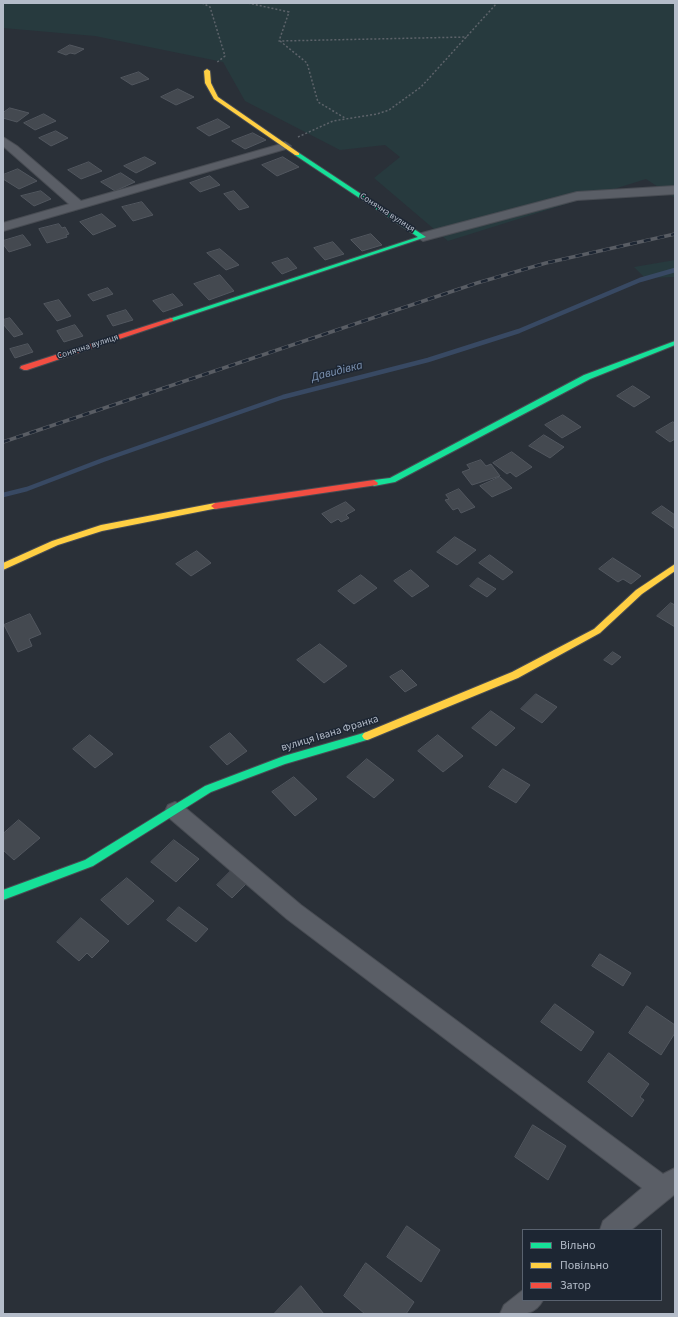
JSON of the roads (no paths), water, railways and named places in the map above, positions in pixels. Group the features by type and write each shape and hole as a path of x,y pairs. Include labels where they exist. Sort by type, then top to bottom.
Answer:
{"street":[{"name":"Сонячна вулиця","path":"207,71 208,83 216,98 284,146 423,237"},
{"path":"3,141 79,206"},
{"path":"3,228 284,146"},
{"path":"423,237 577,196 675,190"},
{"name":"Сонячна вулиця","path":"24,368 423,237"},
{"path":"3,567 55,543 101,528 248,500 392,480 587,377 675,343"},
{"name":"вулиця Івана Франка","path":"3,895 89,863 175,811 208,788 284,760 360,739 515,675 597,631 639,592 675,567"},
{"path":"175,811 294,912 668,1184 613,1229"},
{"path":"513,1314 529,1301"}],"waterway":[{"name":"Давидівка","path":"3,495 27,489 103,460 283,397 428,360 519,331 640,280 675,270"}],"railway":[{"path":"3,442 477,283 546,263 675,234"}]}
